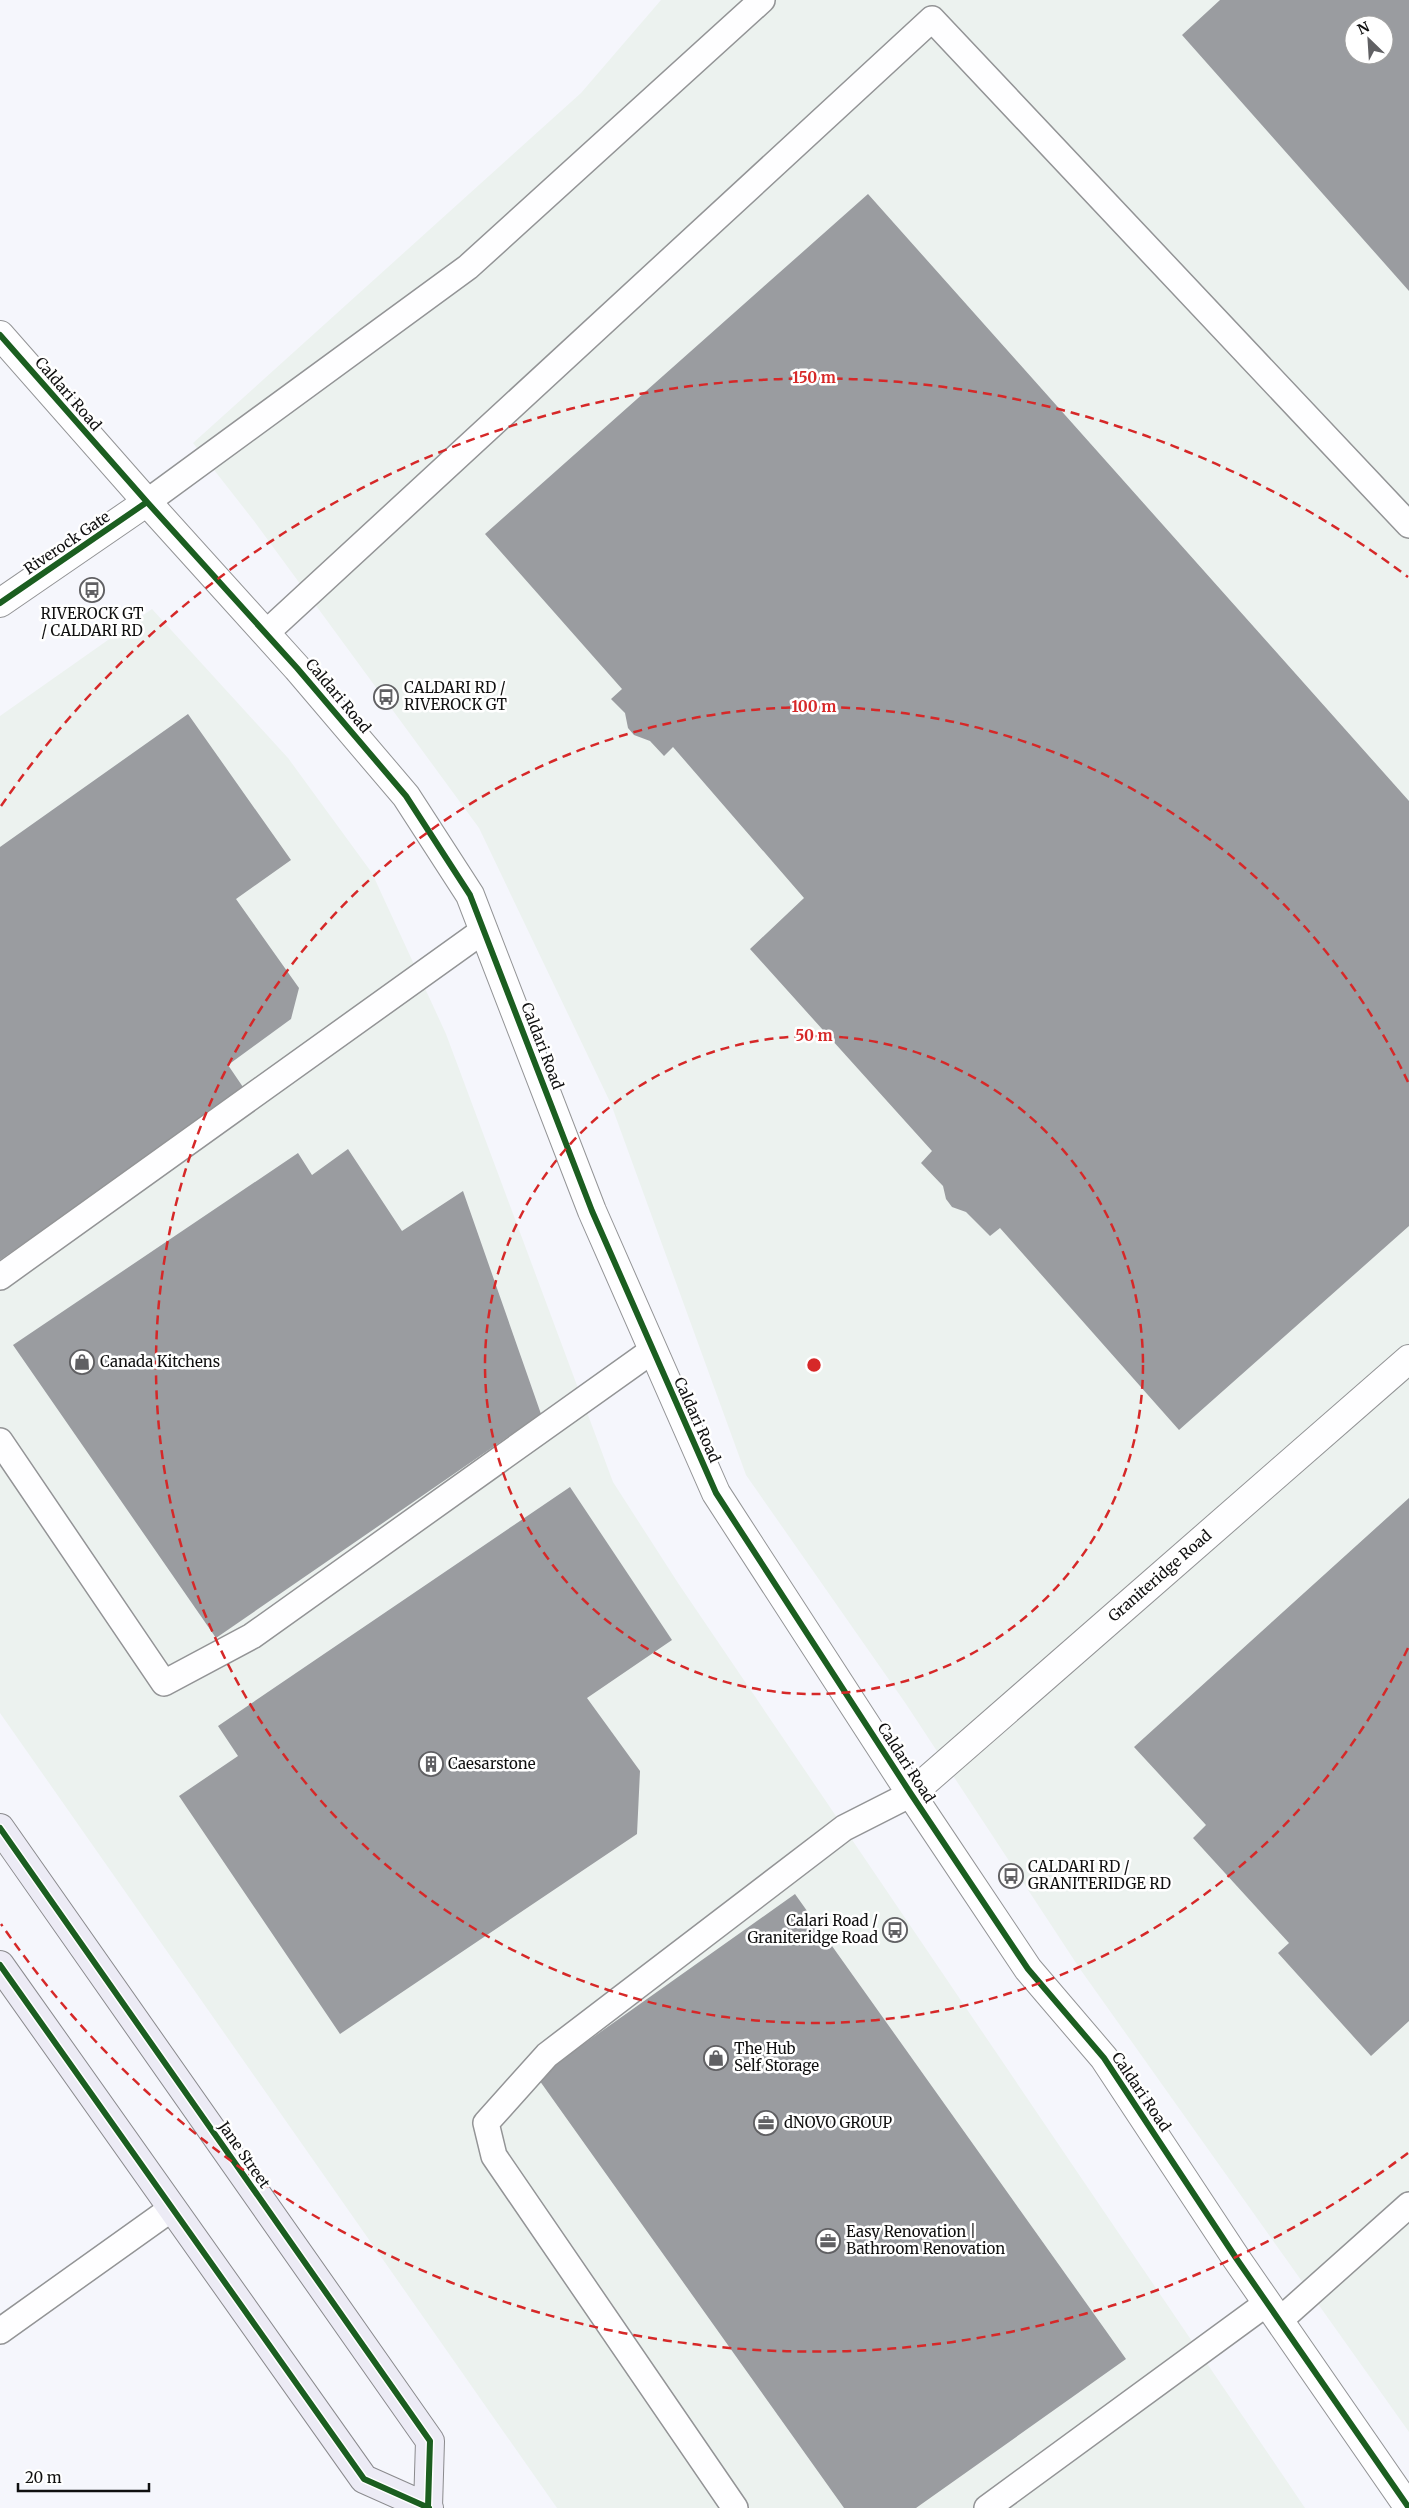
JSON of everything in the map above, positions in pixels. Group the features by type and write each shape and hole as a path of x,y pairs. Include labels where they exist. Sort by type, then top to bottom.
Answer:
{"main road":[{"name":"Jane Street","path":"0,1828 430,2441 429,2508 364,2479 0,1965"}],"street":[{"name":"Caldari Road","path":"0,335 147,502 266,633 406,796 470,895 592,1211 716,1493 910,1794 1028,1969 1104,2058 1273,2312 1409,2508"},
{"name":"Riverock Gate","path":"0,604 147,502"},
{"name":"Graniteridge Road","path":"910,1794 1409,1359"}],"lane":[{"path":"147,502 468,266 762,0"},
{"path":"266,633 932,19 1409,525"},
{"path":"0,1277 484,930"},
{"path":"0,1440 164,1683 252,1636 653,1350"},
{"path":"735,2508 494,2156 486,2122 546,2055 844,1828 910,1794"},
{"path":"987,2508 1273,2312 1409,2206"},
{"path":"0,2331 171,2209"}],"shaded area":[{"path":"661,0 1409,0 1409,2432 1080,1969 906,1704 746,1475 611,1104 479,828 254,521 193,443 581,93"},
{"path":"152,609 288,758 372,873 446,1034 613,1482 678,1583 1305,2508 557,2508 0,1713 0,716"}],"building":[{"path":"1220,0 1409,0 1409,291 1182,35"},
{"path":"868,194 1409,801 1409,1226 1179,1430 1000,1228 990,1236 966,1212 952,1207 946,1199 943,1186 921,1163 932,1151 750,949 804,898 673,747 664,756 650,741 634,735 628,728 625,713 611,699 622,689 485,534"},
{"path":"188,714 291,860 236,899 299,988 291,1019 228,1065 245,1090 0,1260 0,847"},
{"path":"348,1149 402,1231 463,1191 541,1414 216,1638 13,1345 298,1153 312,1175"},
{"name":"Caesarstone","path":"570,1487 672,1640 587,1698 640,1771 637,1834 340,2034 179,1796 238,1756 218,1726"},
{"path":"1409,1498 1409,2021 1371,2056 1278,1953 1289,1943 1193,1838 1206,1825 1134,1747"},
{"path":"795,1894 1126,2359 916,2508 844,2508 537,2077"}],"cycle path":[{"path":"0,335 297,668 406,796 470,895 592,1211 716,1493 911,1794 1028,1969 1104,2058 1236,2258 1409,2508"},
{"path":"0,603 147,502"},
{"path":"0,1828 430,2441 428,2507"},
{"path":"0,1965 364,2479 429,2508"}],"place":[{"name":"RIVEROCK GT / CALDARI RD","path":"92,590"},
{"name":"CALDARI RD / RIVEROCK GT","path":"386,697"},
{"name":"Canada Kitchens","path":"82,1362"},
{"name":"Caesarstone","path":"431,1764"},
{"name":"CALDARI RD / GRANITERIDGE RD","path":"1011,1876"},
{"name":"Calari Road / Graniteridge Road","path":"895,1930"},
{"name":"The Hub Self Storage","path":"716,2058"},
{"name":"dNOVO GROUP","path":"766,2123"},
{"name":"Easy Renovation | Bathroom Renovation","path":"828,2241"}]}
